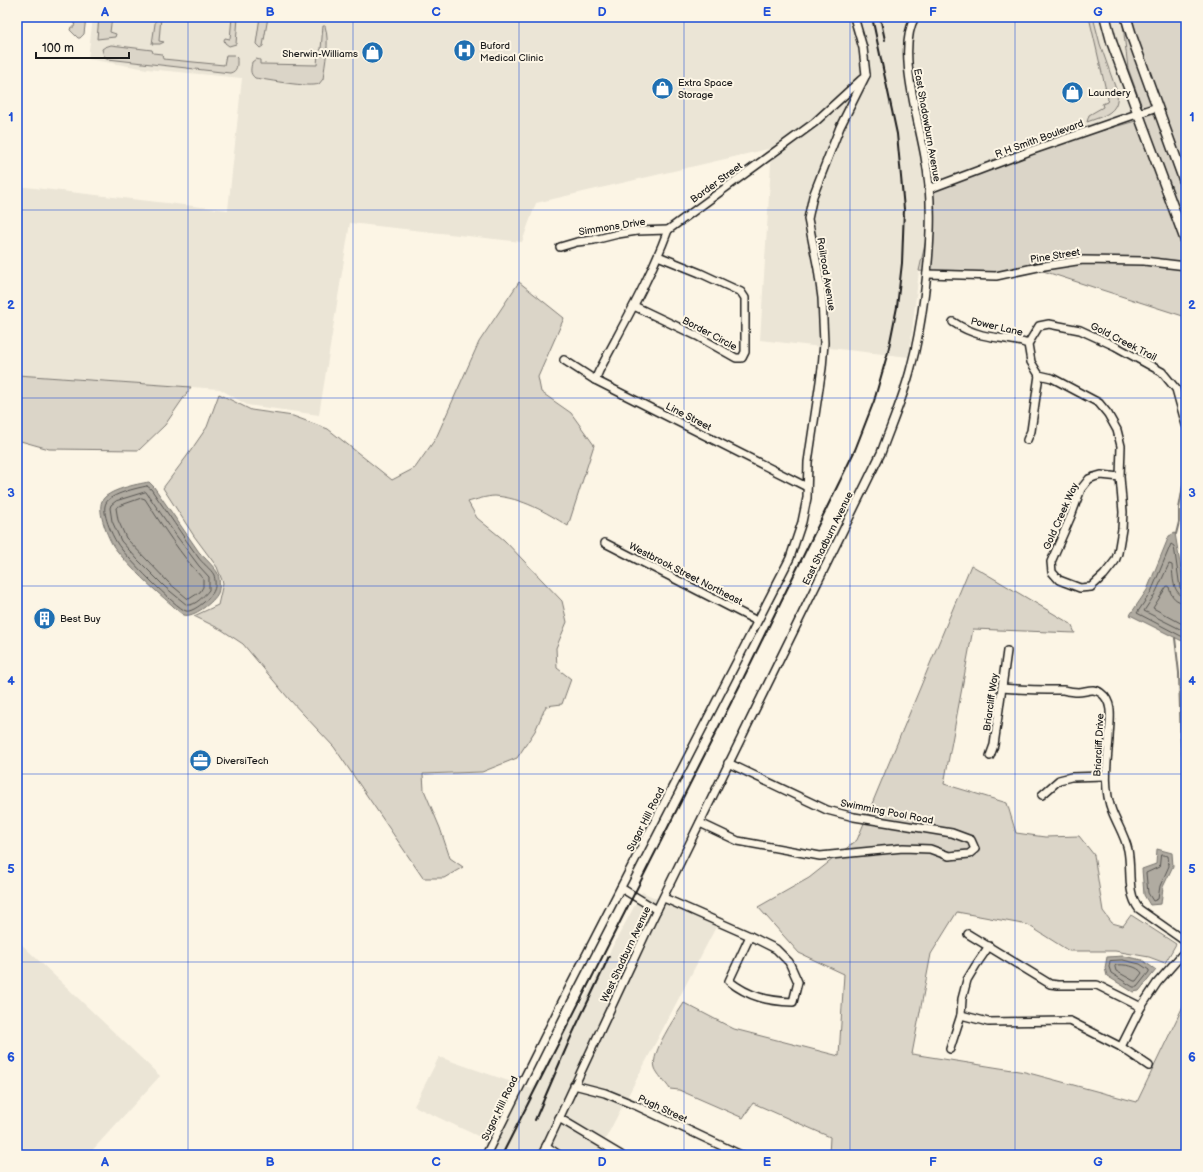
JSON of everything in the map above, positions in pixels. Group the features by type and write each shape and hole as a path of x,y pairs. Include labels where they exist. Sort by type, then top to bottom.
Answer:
{"main road":[{"path":"1105,17 1112,43 1186,242"},
{"path":"1126,17 1186,186"}],"street":[{"path":"854,17 863,48 866,75"},
{"name":"East Shadowburn Avenue","path":"915,17 908,40 907,68 925,157 929,189 930,234 927,274"},
{"name":"Border Street","path":"668,230 814,123 866,75"},
{"name":"Railroad Avenue","path":"807,487 808,462 822,368 824,343 822,298 818,268 808,219 813,196 840,127 866,75"},
{"name":"R H Smith Boulevard","path":"929,189 1138,112 1157,107"},
{"path":"595,380 634,306 658,256 668,230"},
{"name":"Simmons Drive","path":"560,247 577,242 637,231 668,230"},
{"name":"Border Circle","path":"634,306 696,336 736,358 742,358 745,352 745,298 741,292 658,256"},
{"name":"Pine Street","path":"927,274 996,276 1038,267 1083,260 1144,261 1186,266"},
{"name":"East Shadburn Avenue","path":"728,763 881,453 903,394 911,367 927,274"},
{"name":"Power Lane","path":"953,322 972,332 995,337 1011,338 1028,344 1031,362 1039,374"},
{"name":"Gold Creek Trail","path":"1028,344 1039,326 1049,324 1080,330 1115,346 1162,372 1176,389 1186,425"},
{"name":"Line Street","path":"564,360 595,380 807,487"},
{"path":"1027,440 1031,431 1039,374"},
{"name":"Gold Creek Way","path":"1039,374 1052,378 1099,403 1108,414 1117,430 1121,446 1120,477 1123,512 1122,529 1118,553 1115,561 1104,575 1091,587 1080,588 1059,580 1052,572 1051,562 1081,489 1084,484 1094,476 1101,475 1120,477"},
{"name":"Sugar Hill Road","path":"486,1155 563,1000 790,558 802,522 807,487"},
{"name":"Westbrook Street Northeast","path":"605,543 757,621"},
{"name":"Briarcliff Way","path":"990,756 994,745 1007,651"},
{"name":"Briarcliff Drive","path":"1002,688 1022,690 1064,690 1078,692 1094,689 1106,698 1110,711 1106,776 1107,791 1112,810 1127,845 1131,894 1139,909 1186,942"},
{"name":"West Shadburn Avenue","path":"544,1154 546,1146 574,1085 728,763"},
{"name":"Swimming Pool Road","path":"700,823 738,841 820,856 903,848 930,849 949,856 969,854 975,848 971,840 952,833 854,817 827,810 728,763"},
{"path":"1042,795 1059,780 1071,777 1106,776"},
{"path":"621,888 657,910"},
{"path":"664,898 750,936 776,949 789,962 798,982 793,1002 772,1001 739,989 729,981 750,936"},
{"path":"968,934 1050,984 1098,985 1141,1007"},
{"path":"950,1049 960,1015 967,980 989,946"},
{"path":"1121,1047 1141,1007 1157,983 1186,950"},
{"path":"960,1015 988,1022 1070,1021 1121,1047 1149,1066"},
{"name":"Pugh Street","path":"574,1085 605,1093 637,1106 741,1155"},
{"path":"559,1118 621,1155"},
{"path":"546,1146 559,1155"}],"shaded area":[{"path":"76,17 86,17 84,34 80,38 78,38 70,30 71,27 74,27"},
{"path":"93,17 1122,17 1128,68 1146,118 1027,152 928,231 919,271 909,357 760,340 772,148 536,203 522,242 350,223 319,415 247,405 220,389 17,375 17,186 228,210 242,78 147,69 88,59"},
{"path":"99,17 112,17 110,32 116,34 115,37 97,39"},
{"path":"156,17 161,17 159,41 164,42 160,44 152,44"},
{"path":"232,17 238,17 236,44 229,46 224,40 225,38 230,39"},
{"path":"260,17 268,17 263,46 260,48 256,44"},
{"path":"1089,17 1093,17 1100,44 1117,92 1117,99 1116,105 1109,113 1087,122 1089,115 1103,107 1102,104 1107,102 1108,99"},
{"path":"1122,17 1186,17 1186,317 1040,270 977,277 919,271 928,231 931,191 1027,152 1146,118 1128,68"},
{"path":"323,26 325,26 326,32 327,52 323,79 319,84 307,85 288,83 255,78 253,76 251,71 252,62 256,59 260,60 260,64 317,65 318,53 321,49"},
{"path":"111,45 152,50 153,53 162,54 163,59 224,65 226,55 234,55 237,58 237,65 236,69 230,73 108,59 104,56 102,49"},
{"path":"519,282 564,318 538,377 541,392 571,413 594,445 568,526 533,506 505,497 485,497 468,502 477,518 504,540 562,601 567,622 556,648 557,668 571,679 562,704 546,706 535,731 517,758 482,772 423,774 424,790 440,828 450,858 463,867 444,878 423,878 334,747 289,699 243,644 222,630 194,616 218,605 223,583 217,567 194,536 163,488 207,427 219,394 251,410 293,416 328,429 392,480 415,468 436,438 479,342"},
{"path":"17,375 191,387 165,425 139,450 49,449 17,440"},
{"path":"971,565 1071,624 1075,633 973,629 944,784 1007,803 1016,833 1045,837 1079,836 1094,855 1103,911 1112,923 1123,926 1131,915 1176,944 1165,963 1149,957 1115,951 1069,951 1028,925 957,912 931,954 912,1054 1025,1072 1137,1102 1186,1000 1186,1155 829,1155 830,1137 753,1103 743,1118 679,1090 670,1089 655,1068 654,1061 660,1044 684,1003 734,1029 839,1056 844,974 799,953 758,907 809,878 857,840"},
{"path":"642,892 717,925 597,1155 489,1155 482,1138 414,1106 439,1057 532,1089 594,981"},
{"path":"17,940 160,1076 88,1155 17,1155"}],"water":[{"path":"149,482 199,552 214,567 218,574 219,588 216,597 198,612 193,614 184,615 181,613 134,570 114,547 104,525 101,506 105,497 123,488"},
{"path":"1175,533 1186,600 1186,642 1130,615 1147,590 1169,536"},
{"path":"1157,849 1172,853 1173,866 1163,887 1161,904 1150,905 1144,895 1142,869 1156,864"},
{"path":"1123,956 1142,960 1156,970 1139,991 1133,992 1107,976 1105,968 1107,957"}],"waterway":[{"path":"1176,534 1186,468"},
{"path":"1175,638 1179,673 1181,745 1186,771"}],"railway":[{"path":"502,1155 743,679 855,450 874,401 888,352 897,307 902,263 904,209 897,134 872,17"},
{"path":"880,17 885,40"},
{"path":"535,1120 572,1035 609,956"}],"place":[{"name":"Buford Medical Clinic","path":"465,51"},
{"name":"Sherwin-Williams","path":"373,53"},
{"name":"Extra Space Storage","path":"663,88"},
{"name":"Laundery","path":"1073,92"},
{"name":"Best Buy","path":"44,618"},
{"name":"DiversiTech","path":"200,760"}]}
